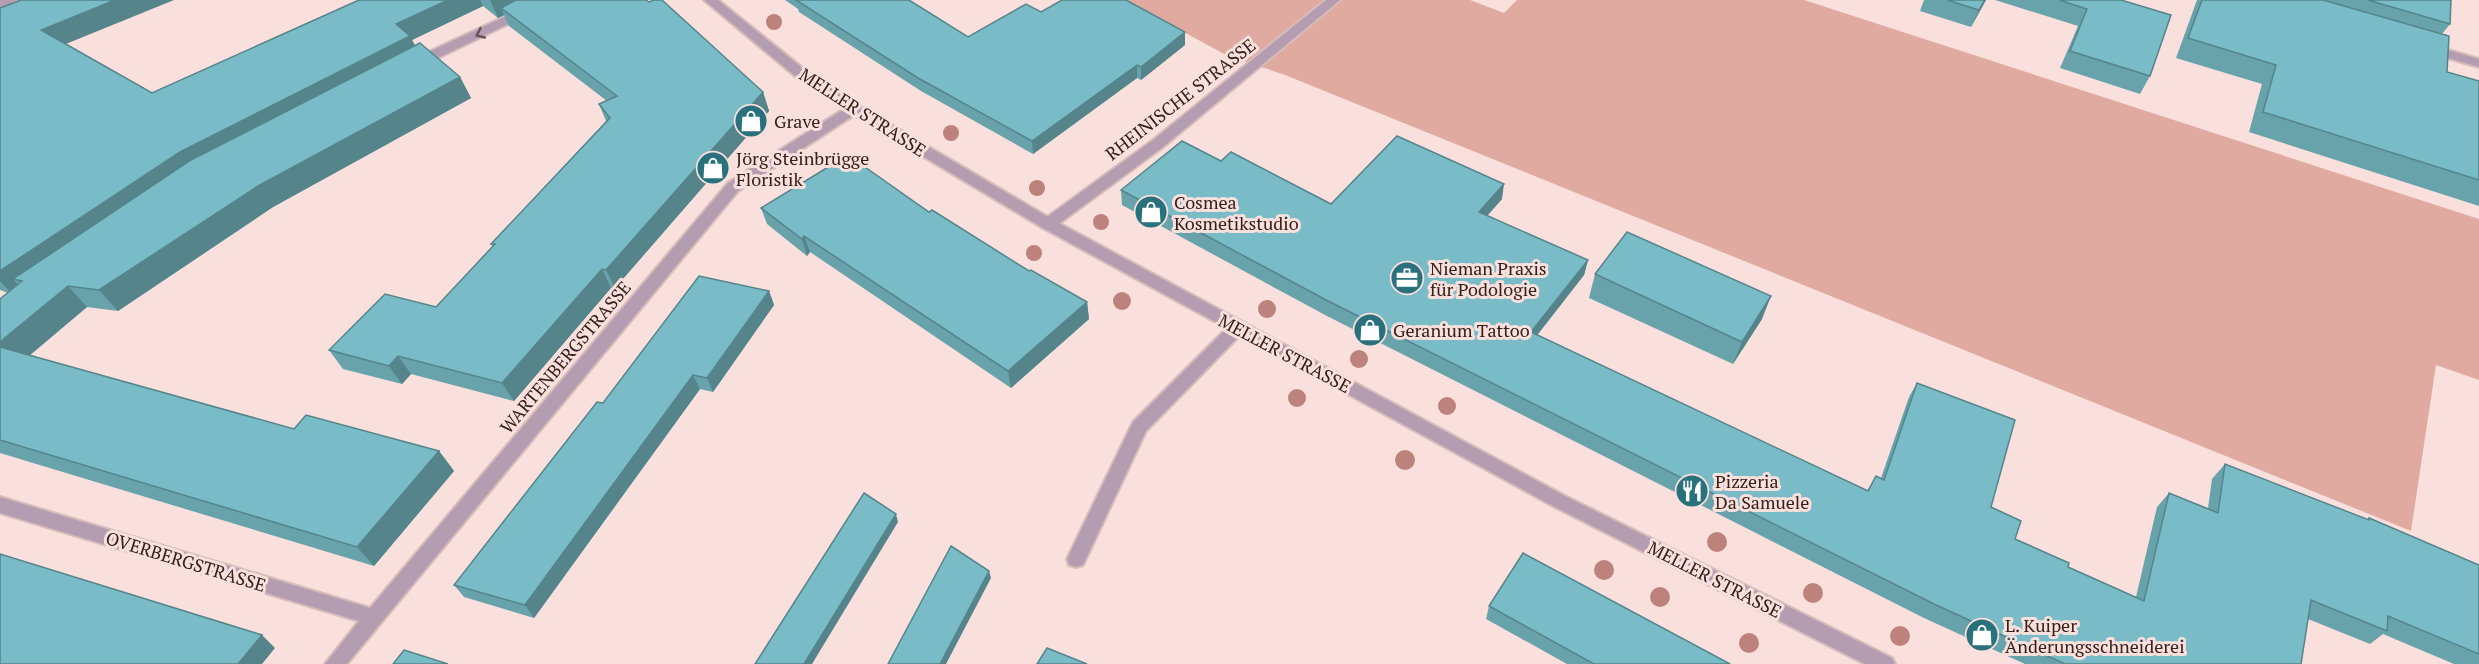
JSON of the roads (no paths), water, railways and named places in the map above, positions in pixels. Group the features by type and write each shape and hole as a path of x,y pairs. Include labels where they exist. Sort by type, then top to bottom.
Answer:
{"street":[{"path":"0,5 11,0"},
{"path":"402,70 552,0"},
{"name":"MELLER STRASSE","path":"710,0 800,73 854,110 972,182 1559,501 1885,664"},
{"name":"RHEINISCHE STRASSE","path":"1048,224 1188,120 1335,0"},
{"path":"2412,43 2479,63"},
{"name":"WARTENBERGSTRASSE","path":"335,664 733,187 854,110"},
{"path":"1076,559 1139,428 1237,328"},
{"name":"OVERBERGSTRASSE","path":"0,505 373,617"}],"place":[{"name":"Grave","path":"751,121"},
{"name":"Jörg Steinbrügge Floristik","path":"713,168"},
{"name":"Cosmea Kosmetikstudio","path":"1151,212"},
{"name":"Nieman Praxis für Podologie","path":"1407,278"},
{"name":"Geranium Tattoo","path":"1370,330"},
{"name":"Pizzeria Da Samuele","path":"1692,491"},
{"name":"L. Kuiper Änderungsschneiderei","path":"1982,635"}]}
